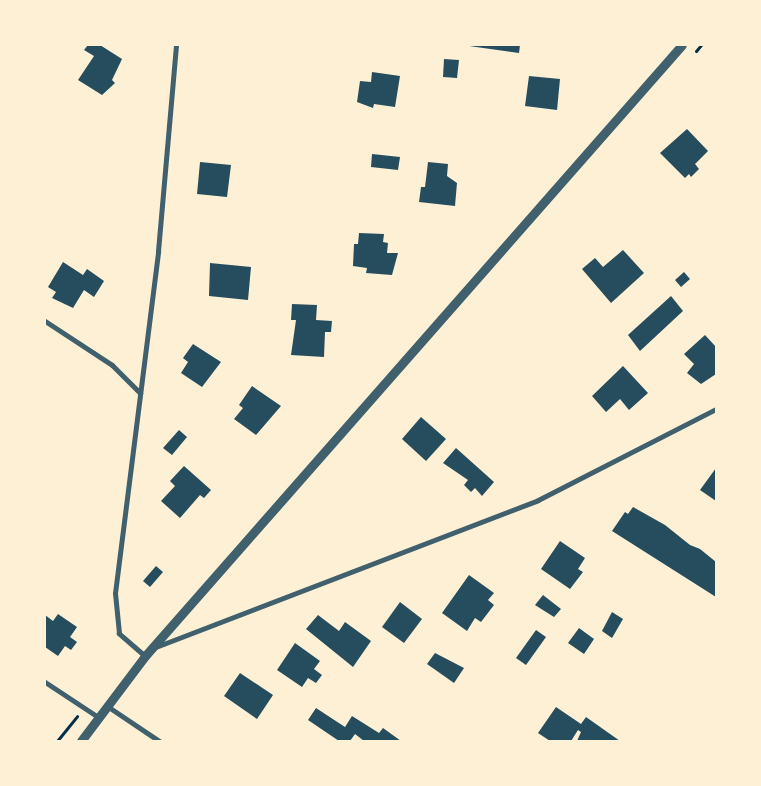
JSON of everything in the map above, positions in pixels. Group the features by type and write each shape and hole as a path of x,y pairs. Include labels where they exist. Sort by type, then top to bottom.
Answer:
{"street":[{"path":"145,656 119,633 115,615 158,251 176,45"},
{"path":"81,741 145,656 682,45"},
{"path":"45,321 112,365 140,393"},
{"path":"152,649 538,500 716,409"},
{"path":"45,682 98,717"},
{"path":"107,705 159,741"}],"building":[{"path":"88,45 100,45 122,59 112,80 115,83 102,95 78,80 94,56 84,50"},
{"path":"462,45 520,45 519,53"},
{"path":"444,59 459,60 457,78 443,77"},
{"path":"372,72 400,76 395,107 374,104 373,108 357,102 360,81 371,82"},
{"path":"529,76 560,79 557,110 525,106"},
{"path":"687,129 708,151 695,164 699,169 691,177 689,174 685,178 660,153"},
{"path":"372,154 400,157 398,170 371,167"},
{"path":"200,162 231,165 227,197 197,194"},
{"path":"428,162 448,164 447,176 457,183 455,206 419,202 421,187 425,187"},
{"path":"359,233 384,234 383,242 388,243 387,253 398,253 392,275 366,273 367,268 353,266 354,244 358,244"},
{"path":"623,250 644,273 611,303 582,269 595,258 603,267"},
{"path":"63,262 83,275 87,269 104,281 94,297 84,290 73,308 52,298 56,292 48,287"},
{"path":"210,263 251,267 248,300 209,296"},
{"path":"684,272 690,279 681,287 675,280"},
{"path":"671,296 683,311 640,351 628,335"},
{"path":"292,304 317,305 316,320 332,321 331,332 325,332 324,357 291,355 296,320 291,320"},
{"path":"705,335 716,347 716,374 701,384 687,373 694,364 684,354"},
{"path":"193,344 221,362 202,387 181,373 188,362 183,358"},
{"path":"623,366 648,393 629,410 620,399 606,412 592,396"},
{"path":"252,386 281,406 256,435 234,419 243,408 239,405"},
{"path":"421,417 446,439 426,461 402,439"},
{"path":"179,430 187,437 172,455 163,448"},
{"path":"456,448 494,482 482,496 475,488 471,492 464,485 468,480 443,463"},
{"path":"184,466 211,490 204,498 200,495 180,518 161,501 175,486 170,481"},
{"path":"716,468 716,501 700,490"},
{"path":"633,507 665,525 690,545 700,549 716,562 716,597 612,531 625,512 628,514"},
{"path":"560,541 585,558 578,569 583,572 570,589 541,569"},
{"path":"156,566 163,572 150,587 143,581"},
{"path":"469,575 494,593 488,600 494,605 481,622 475,618 467,631 442,613"},
{"path":"543,595 561,609 554,617 535,605"},
{"path":"400,602 422,619 404,643 382,627"},
{"path":"612,612 623,619 612,638 602,631"},
{"path":"58,614 77,627 70,637 77,642 71,650 65,646 58,656 45,647 45,615 53,621"},
{"path":"318,615 339,631 345,622 371,641 353,667 306,629"},
{"path":"579,628 594,639 584,654 568,643"},
{"path":"536,630 546,637 526,665 516,658"},
{"path":"295,643 320,661 314,669 322,675 316,683 308,678 302,687 277,670"},
{"path":"435,653 464,668 454,683 427,664"},
{"path":"240,673 273,695 257,719 224,696"},
{"path":"556,707 581,724 586,717 620,741 577,741 581,732 578,730 571,741 550,741 538,733"},
{"path":"316,708 345,727 352,716 379,733 383,728 401,741 364,741 355,734 350,741 339,741 308,720"}]}
